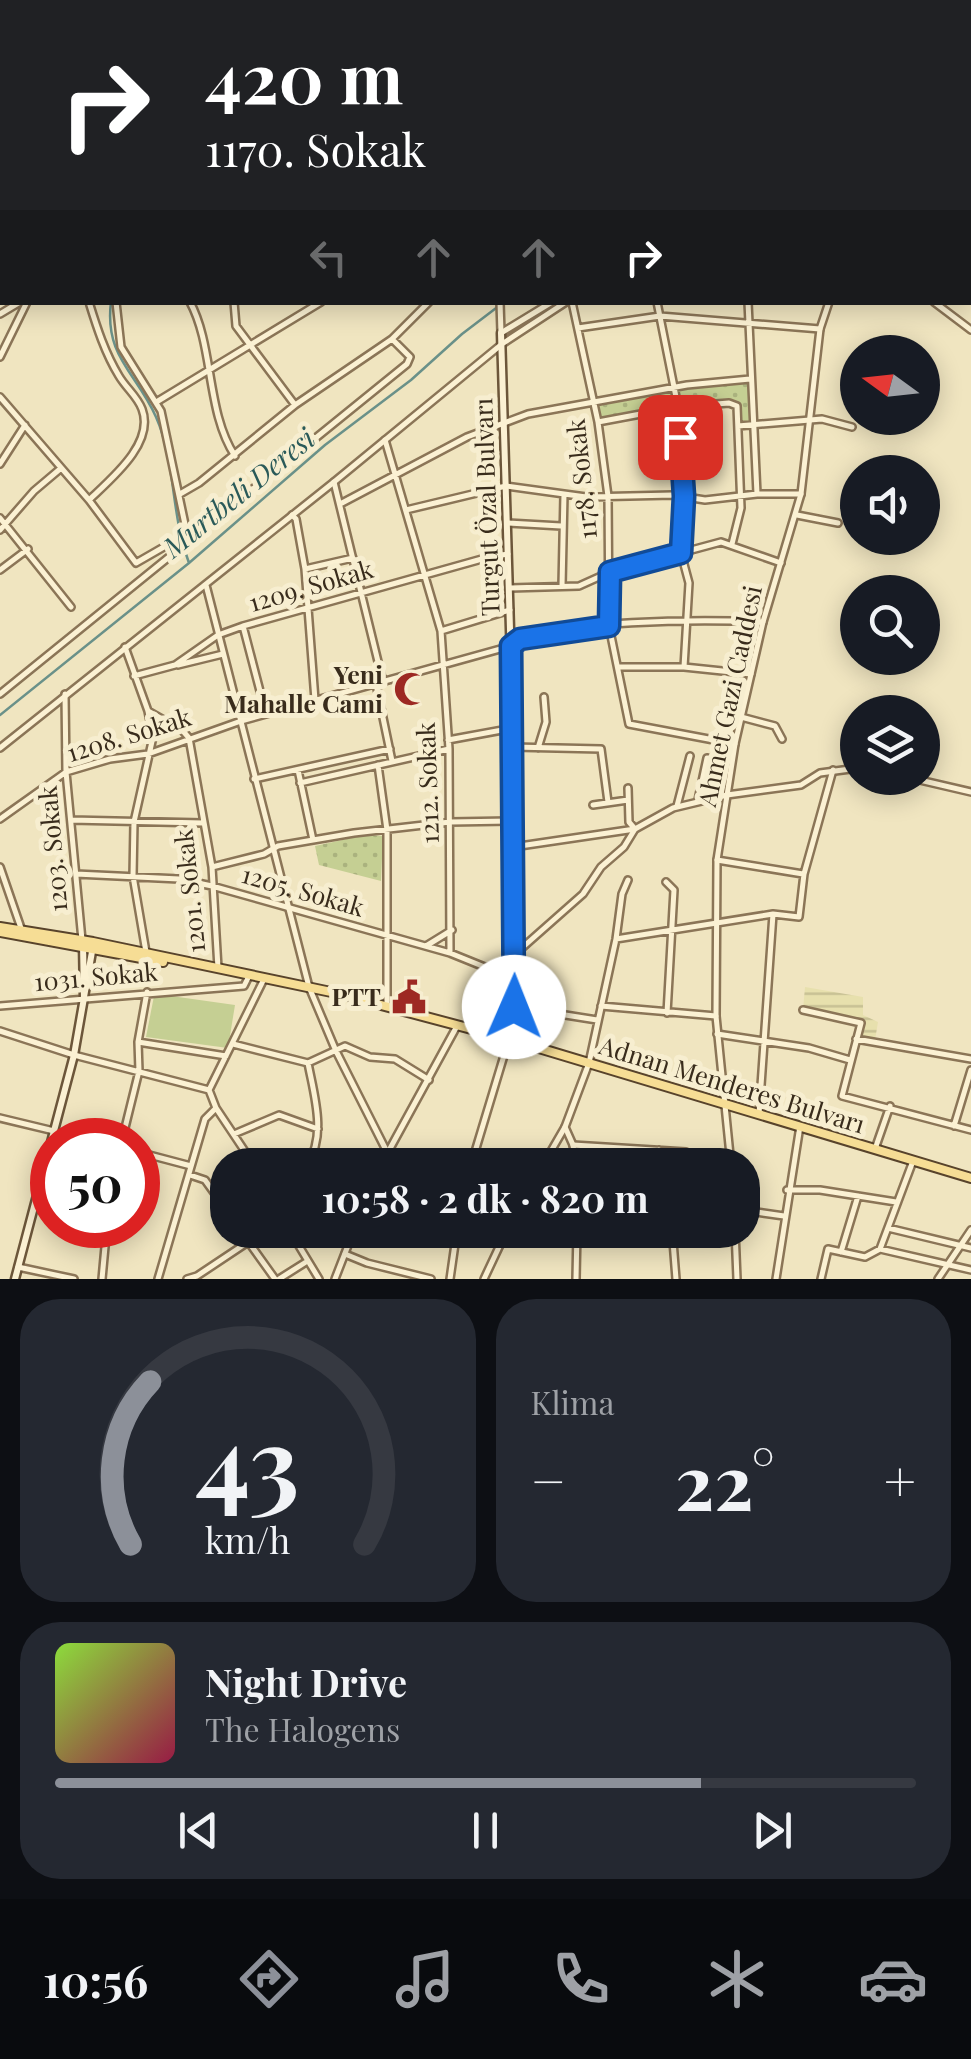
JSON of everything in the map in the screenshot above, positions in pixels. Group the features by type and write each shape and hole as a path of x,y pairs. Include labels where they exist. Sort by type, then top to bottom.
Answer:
{"main road":[{"name":"Turgut Özal Bulvarı","path":"501,333 513,728 514,974 509,1039"},
{"name":"Adnan Menderes Bulvarı","path":"0,929 146,953 188,965"},
{"name":"Adnan Menderes Bulvarı","path":"0,929 309,987 509,1039 971,1178"},
{"path":"57,1118 74,1055 88,946"},
{"path":"16,1279 30,1225"}],"street":[{"path":"0,357 22,305"},
{"path":"89,500 139,446 146,422 136,396 122,382 110,360 90,305"},
{"path":"116,305 121,347 158,402 192,539"},
{"path":"192,305 226,443 235,456"},
{"path":"234,305 236,326 295,405"},
{"path":"158,402 316,305"},
{"path":"180,494 199,484 295,405 392,339 427,305"},
{"path":"500,305 501,333 547,305"},
{"path":"0,748 502,344 564,305"},
{"name":"1178. Sokak","path":"570,305 598,422 608,496 609,626 629,724 735,744"},
{"path":"658,305 678,407 684,496 681,553 689,584 684,668"},
{"path":"748,305 757,494"},
{"name":"Ahmet Gazi Caddesi","path":"729,1148 716,1016 717,860 735,744 762,622 802,494 820,329 828,305"},
{"path":"938,305 971,330"},
{"path":"578,328 660,316 820,329"},
{"path":"0,694 407,364 410,357 392,339"},
{"path":"342,503 504,422 594,400 750,379"},
{"path":"0,397 89,500 136,563 169,544 180,549"},
{"path":"598,422 678,407 737,406 741,508 732,544"},
{"path":"738,426 822,419 840,424"},
{"path":"0,464 25,425"},
{"name":"1212. Sokak","path":"385,440 441,631 449,750 450,953"},
{"path":"0,530 34,490 60,469"},
{"path":"334,482 362,592 392,761"},
{"path":"406,510 506,486 564,494 684,496 705,500 802,494"},
{"path":"562,586 564,494"},
{"path":"292,514 305,569 316,700"},
{"path":"797,516 838,524"},
{"path":"0,518 28,548 71,607"},
{"path":"507,523 561,526"},
{"path":"509,588 579,586 610,572 721,542 781,563"},
{"path":"0,570 28,548"},
{"name":"1209. Sokak","path":"134,676 175,665 218,636 243,626 508,554"},
{"path":"305,569 353,558"},
{"path":"206,584 309,987 385,1148"},
{"path":"441,631 510,610"},
{"name":"1208. Sokak","path":"0,819 66,772 110,759 148,754 266,714 511,646 520,639 689,620 762,622"},
{"path":"243,626 266,714"},
{"path":"125,647 153,737 134,822 133,876 146,953"},
{"path":"175,665 223,654"},
{"path":"618,668 751,674"},
{"name":"1203. Sokak","path":"65,694 66,772 88,946"},
{"path":"538,748 546,722 544,697"},
{"path":"148,711 184,731 189,738"},
{"path":"741,717 775,726 782,740"},
{"path":"448,740 513,728"},
{"name":"1201. Sokak","path":"189,738 212,867 219,971"},
{"path":"513,747 601,749 608,802"},
{"path":"254,779 390,749"},
{"path":"300,783 449,750"},
{"path":"678,806 690,756"},
{"path":"698,800 706,758"},
{"path":"378,765 388,830 386,1007"},
{"path":"513,847 636,830 678,806 698,800 801,785 820,773 840,769"},
{"path":"298,770 313,840"},
{"path":"616,939 772,914 799,918 804,874 833,770"},
{"path":"940,785 971,792"},
{"path":"628,788 628,822 636,830"},
{"path":"593,805 628,800"},
{"path":"71,820 204,824"},
{"path":"212,867 313,840 450,822 514,821"},
{"path":"514,955 582,894 636,830"},
{"path":"717,860 804,874"},
{"path":"0,868 22,931"},
{"name":"1205. Sokak","path":"76,874 180,878 514,974"},
{"path":"553,1148 589,1063 628,880"},
{"path":"666,882 674,890 666,1014"},
{"path":"759,1114 772,914"},
{"path":"426,946 452,930"},
{"name":"1031. Sokak","path":"0,1006 244,986 249,976"},
{"path":"243,1148 216,1108 210,1090 264,979"},
{"path":"127,1118 138,1072 138,1042 147,992"},
{"path":"602,1006 716,1016"},
{"path":"521,1008 597,1020"},
{"path":"802,1010 860,1023 842,1096 971,1130"},
{"path":"389,1148 457,1026"},
{"path":"0,1031 74,1055 210,1090"},
{"path":"717,1034 809,1048 850,1060"},
{"path":"476,1148 509,1039"},
{"path":"856,1039 971,1059"},
{"path":"138,1042 226,1056"},
{"path":"233,1044 308,1063 345,1046 370,1057 395,1060 429,1080"},
{"path":"308,1063 318,1129 313,1148"},
{"path":"954,1126 971,1070"},
{"path":"875,1148 890,1106"},
{"path":"158,1279 205,1120 216,1108"},
{"path":"234,1134 279,1114 318,1129"},
{"path":"0,1118 30,1125"},
{"path":"776,1279 800,1126"},
{"path":"565,1127 573,1148"},
{"path":"573,1145 625,1148"},
{"path":"160,1158 192,1166"},
{"path":"821,1279 828,1249 865,1258 880,1249 913,1161"},
{"path":"190,1175 205,1180 210,1187"},
{"path":"787,1190 820,1190 896,1202"},
{"path":"841,1252 858,1196"},
{"path":"760,1213 784,1216"},
{"path":"888,1228 971,1248"},
{"path":"938,1279 971,1230"},
{"path":"102,1279 105,1248"},
{"path":"187,1279 198,1277 239,1248"},
{"path":"253,1248 277,1279 307,1262"},
{"path":"300,1248 319,1279"},
{"path":"335,1279 347,1248"},
{"path":"450,1279 454,1248"},
{"path":"484,1279 499,1248"},
{"path":"576,1279 577,1248"},
{"path":"674,1248 676,1279"},
{"path":"735,1248 736,1279"},
{"path":"880,1249 971,1270"},
{"path":"345,1254 431,1279"},
{"path":"18,1267 74,1279"}],"shaded area":[{"path":"805,987 863,997 863,1015 878,1022 875,1040 860,1037 860,1023 803,1010"}],"green space":[{"path":"750,379 753,425 738,426 734,404 678,407 598,422 594,400"},
{"path":"365,835 383,836 381,881 319,865 315,846"},
{"path":"154,996 235,1005 228,1048 146,1037"}],"waterway":[{"path":"111,305 112,337 117,351 162,432 182,541"},
{"name":"Murtbeli Deresi","path":"0,715 500,305"},
{"path":"185,551 189,563"}],"place":[{"name":"Yeni Mahalle Cami","path":"411,689"},
{"name":"PTT","path":"409,997"}],"route":[{"path":"514,1007 511,646 520,639 609,626 610,572 681,553 684,496 680,437"}]}
